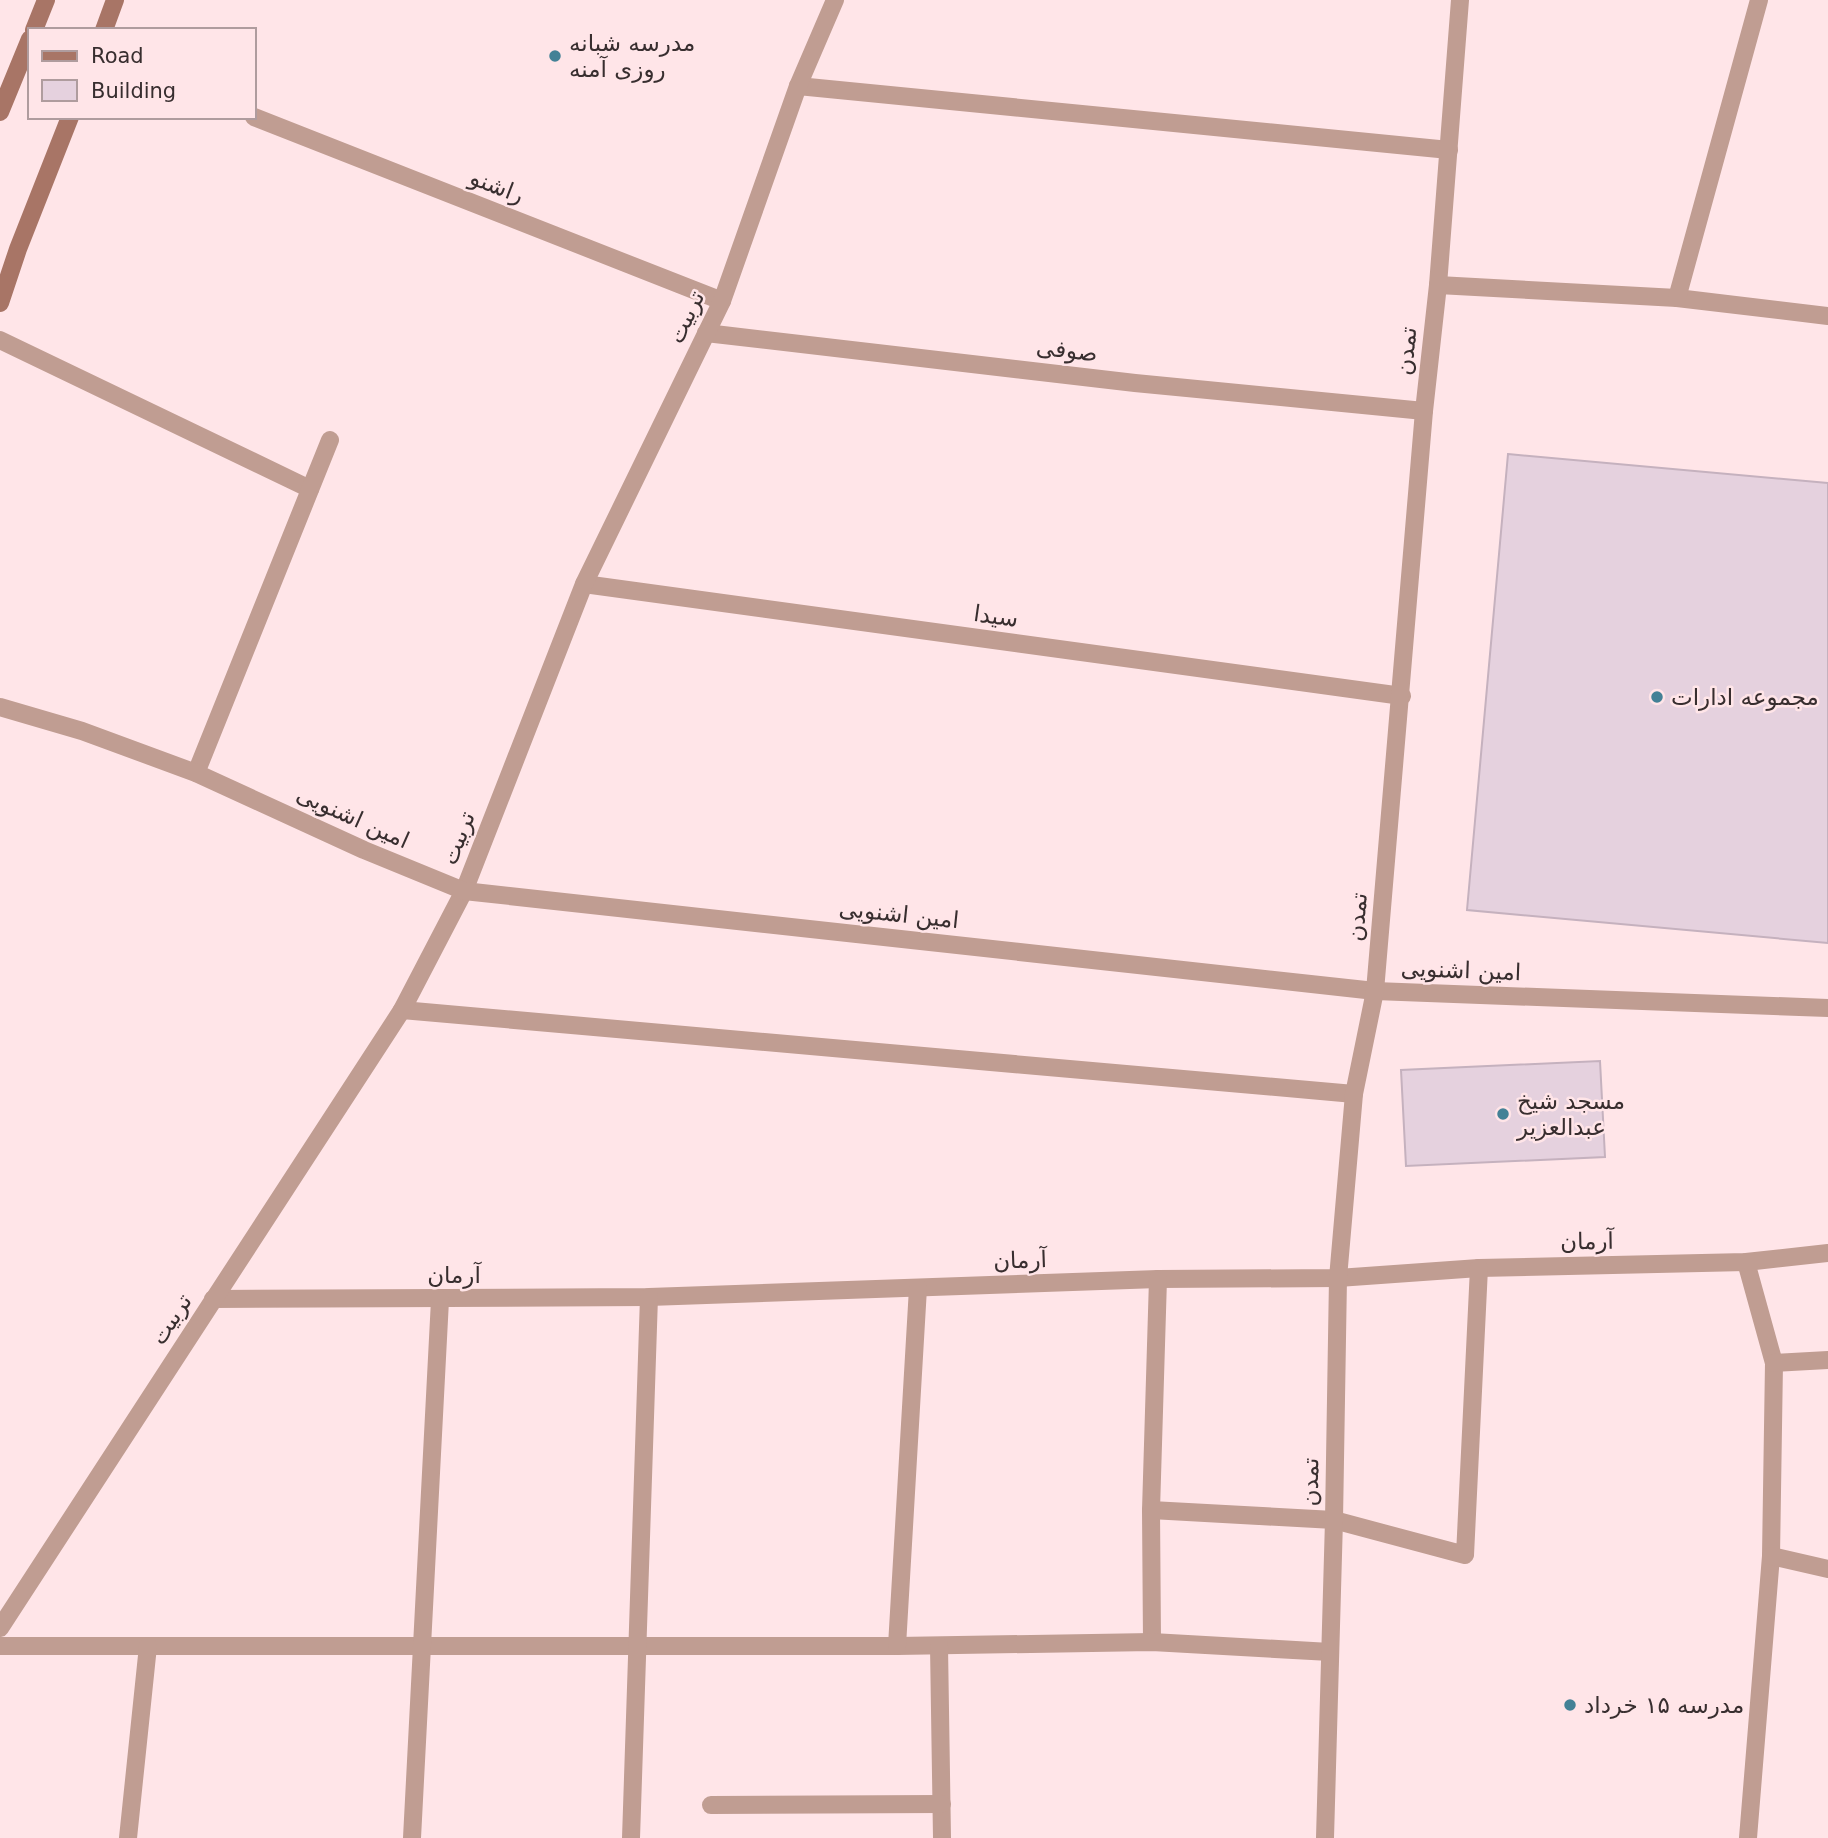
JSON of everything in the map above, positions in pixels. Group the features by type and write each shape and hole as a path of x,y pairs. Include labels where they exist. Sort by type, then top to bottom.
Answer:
{"main road":[{"path":"35,28 46,0"},
{"path":"105,28 116,0"},
{"path":"0,112 28,44"},
{"path":"0,303 18,249 69,119"}],"street":[{"name":"تربیت","path":"0,1628 402,1010 464,891 584,584 722,301 798,86 835,0"},
{"name":"تمدن","path":"1325,1838 1338,1278 1353,1094 1375,991 1424,411 1438,285 1460,0"},
{"path":"1677,298 1759,0"},
{"path":"798,86 1449,150"},
{"name":"راشنو","path":"256,118 722,301"},
{"path":"1438,285 1677,298 1828,316"},
{"name":"صوفی","path":"706,334 1135,383 1424,411"},
{"path":"0,340 310,489"},
{"path":"196,773 330,440"},
{"name":"سیدا","path":"584,584 1402,696"},
{"name":"امین اشنویی","path":"0,707 82,730 196,773 364,850 464,891 1375,991 1828,1008"},
{"path":"402,1010 1353,1094"},
{"name":"آرمان","path":"214,1299 649,1297 1158,1279 1338,1278 1479,1268 1746,1262 1828,1252"},
{"path":"1746,1262 1774,1363 1771,1556 1748,1838"},
{"path":"1151,1510 1334,1520 1465,1555 1479,1268"},
{"path":"1153,1642 1151,1510 1158,1279"},
{"path":"897,1646 918,1288"},
{"path":"631,1838 635,1646 649,1297"},
{"path":"412,1838 440,1300"},
{"path":"1774,1363 1828,1360"},
{"path":"1771,1556 1828,1569"},
{"path":"0,1646 939,1646 1153,1642 1330,1652"},
{"path":"128,1838 148,1646"},
{"path":"939,1646 942,1838"},
{"path":"710,1805 942,1804"}],"building":[{"name":"مجموعه ادارات","path":"1508,454 1828,483 1828,943 1467,910"},
{"name":"مسجد شیخ عبدالعزیر","path":"1600,1061 1605,1157 1406,1166 1401,1070"}],"place":[{"name":"مدرسه شبانه روزی آمنه","path":"555,56"},
{"name":"مجموعه ادارات","path":"1657,697"},
{"name":"مسجد شیخ عبدالعزیر","path":"1503,1114"},
{"name":"مدرسه ۱۵ خرداد","path":"1570,1705"}]}
